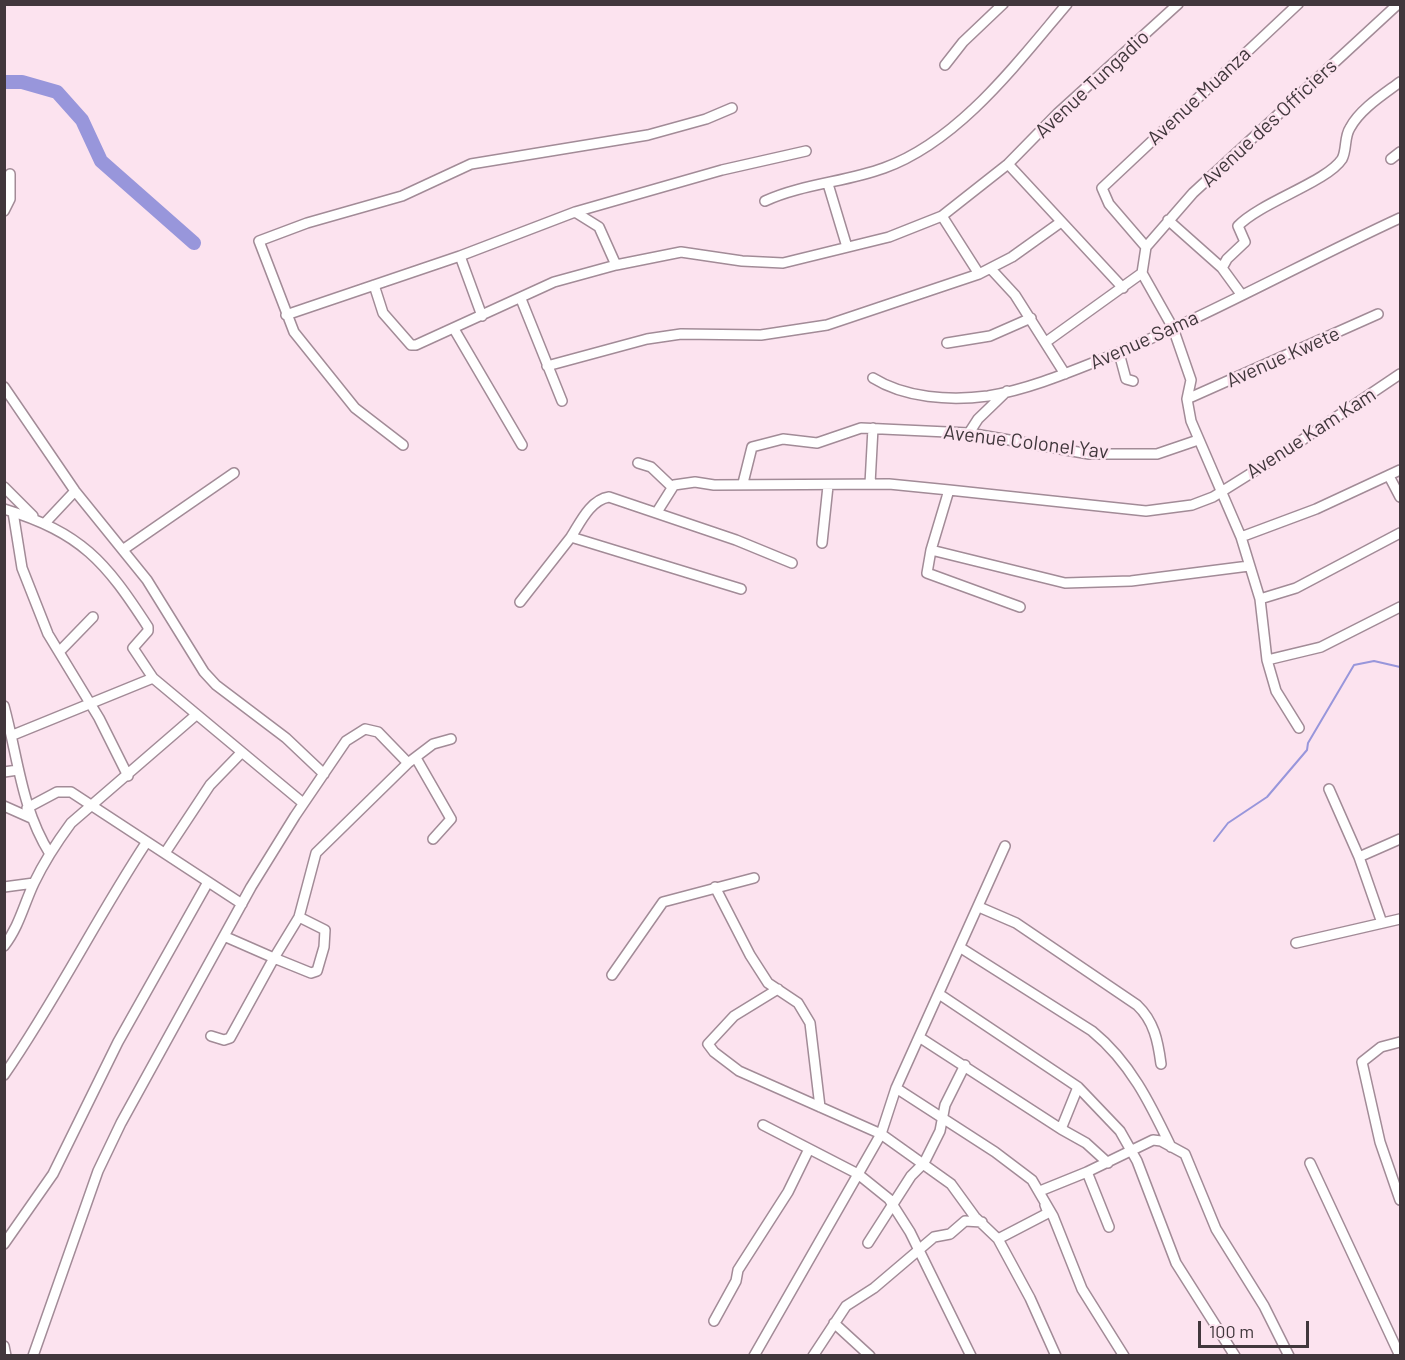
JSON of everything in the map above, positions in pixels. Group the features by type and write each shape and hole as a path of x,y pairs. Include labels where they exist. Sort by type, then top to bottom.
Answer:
{"street":[{"path":"945,65 963,42 1003,4"},
{"path":"765,201 884,169 913,156 937,141 971,111 1067,4"},
{"name":"Avenue Tungadio","path":"374,285 382,313 411,345 420,344 554,282 616,265 681,252 742,261 783,263 889,237 942,216 1008,164 1058,113 1178,4"},
{"name":"Avenue Muanza","path":"1146,246 1109,204 1102,194 1102,188 1298,4"},
{"name":"Avenue des Officiers","path":"1146,246 1193,193 1398,4"},
{"path":"1222,268 1227,259 1245,242 1238,226 1244,220 1328,171 1342,159 1348,130 1358,117 1401,82"},
{"path":"403,445 356,408 294,332 259,244 263,237 402,196 471,164 648,135 732,108"},
{"path":"286,315 460,256 575,212 722,170 806,151"},
{"path":"1391,159 1401,152"},
{"path":"1008,164 1123,288"},
{"path":"4,211 10,199 10,174"},
{"path":"828,184 847,247"},
{"path":"575,212 599,226 616,265"},
{"path":"942,216 979,274"},
{"name":"Avenue Sama","path":"873,378 894,391 973,397 1007,391 1065,374 1119,353 1173,328 1401,218"},
{"path":"1168,220 1222,268 1241,294"},
{"path":"547,366 658,337 681,334 761,335 827,325 991,269 1061,222"},
{"path":"1146,246 1142,273 1173,328 1191,380 1187,399 1188,411 1198,440 1241,537 1260,599 1267,660 1276,691 1299,728"},
{"path":"460,256 482,316"},
{"path":"991,269 1015,295 1065,374"},
{"path":"1046,342 1142,273"},
{"path":"521,299 562,401"},
{"name":"Avenue Kwete","path":"1187,399 1378,314"},
{"path":"947,344 990,336 1031,318"},
{"path":"454,329 522,445"},
{"path":"1119,353 1126,379 1133,381"},
{"name":"Avenue Kam Kam","path":"672,487 695,482 713,485 743,483 828,486 870,484 1146,511 1192,505 1207,500 1277,457 1401,374"},
{"path":"4,387 75,491 147,580 204,672 216,685 285,738 324,774"},
{"path":"969,433 978,418 1007,391"},
{"path":"870,484 873,428"},
{"name":"Avenue Colonel Yav","path":"743,483 752,447 783,439 817,443 851,430 873,428 969,433 1089,454 1157,454 1198,440"},
{"path":"638,462 651,467 672,487 657,512"},
{"path":"1241,537 1316,509 1401,470"},
{"path":"124,549 234,473"},
{"path":"1389,476 1401,497"},
{"path":"822,543 828,486"},
{"path":"4,487 35,518"},
{"path":"949,490 931,549 927,573 1020,607"},
{"path":"45,523 75,491"},
{"path":"520,602 571,537 580,519 606,497 657,512 792,563"},
{"path":"128,776 90,703 48,634 25,578 9,511 35,518 86,547 130,599 148,631 136,643 134,653 153,678 303,803"},
{"path":"1260,599 1296,588 1401,533"},
{"path":"571,537 741,589"},
{"path":"931,549 1065,584 1131,581 1249,566"},
{"path":"1267,660 1321,647 1401,607"},
{"path":"59,652 93,617"},
{"path":"12,735 153,678"},
{"path":"4,706 27,808 50,854"},
{"path":"4,946 14,934 34,883 71,823 196,715"},
{"path":"33,1356 98,1171 121,1123 226,937 242,904 303,803 346,741 365,729 378,732 412,761 451,819 433,839"},
{"path":"211,1036 224,1040 230,1038 299,917 316,853 412,761 439,740 451,739"},
{"path":"165,853 210,785 241,753"},
{"path":"4,772 18,770"},
{"path":"1329,789 1359,858 1382,923"},
{"path":"27,808 65,790 92,805 146,843 242,904"},
{"path":"4,806 31,818"},
{"path":"1359,858 1401,839"},
{"path":"4,1075 59,991 113,893 146,843"},
{"path":"754,1356 881,1134 896,1088 1005,846"},
{"path":"612,975 661,904 715,887 754,878"},
{"path":"4,1244 53,1174 118,1042 208,882"},
{"path":"4,887 34,883"},
{"path":"715,887 750,955 768,983 798,1003 810,1023 820,1107"},
{"path":"979,907 1016,923 1144,1011 1154,1030 1161,1064"},
{"path":"226,937 311,974 317,970 326,932 299,917"},
{"path":"1296,943 1401,919"},
{"path":"961,948 1092,1031 1110,1047 1134,1077 1171,1147"},
{"path":"778,989 743,1009 708,1044 714,1052 739,1071 881,1134 924,1163 958,1190 975,1217 998,1239 1030,1298 1056,1356"},
{"path":"939,994 1078,1087 1115,1126 1132,1150 1176,1263 1234,1356"},
{"path":"919,1037 1086,1143 1108,1163"},
{"path":"1401,1041 1381,1047 1362,1062 1380,1143 1401,1200"},
{"path":"868,1243 910,1176 924,1163 940,1131 945,1105 965,1065"},
{"path":"1061,1129 1078,1087"},
{"path":"896,1088 1021,1171 1040,1191 1053,1216 1082,1289 1124,1356"},
{"path":"763,1125 858,1174 893,1203 971,1356"},
{"path":"1040,1191 1108,1163 1152,1140 1171,1147 1188,1158 1216,1229 1264,1306 1288,1356"},
{"path":"714,1321 736,1281 738,1270 788,1192 809,1149"},
{"path":"1310,1163 1400,1356"},
{"path":"1088,1172 1109,1227"},
{"path":"998,1239 1047,1213 1040,1191"},
{"path":"813,1356 846,1306 874,1288 934,1237 950,1234 965,1221 982,1222"},
{"path":"834,1323 870,1356"},
{"path":"4,1346 6,1356"}],"waterway":[{"path":"4,82 22,82 57,92 82,120 101,161 194,243"},
{"path":"1214,841 1228,823 1267,797 1307,750 1308,743 1354,665 1374,661 1400,667"}]}
